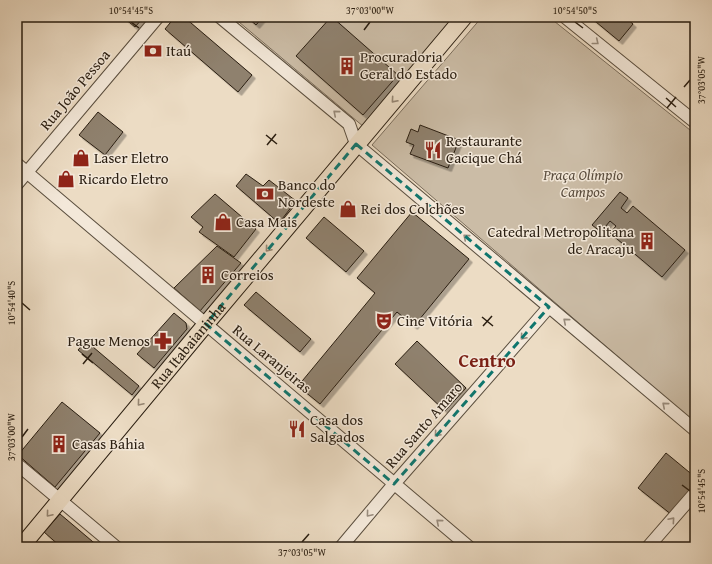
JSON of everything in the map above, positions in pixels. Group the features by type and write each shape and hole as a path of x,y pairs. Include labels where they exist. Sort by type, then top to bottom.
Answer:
{"main road":[{"name":"Rua Itabaianinha","path":"21,547 356,144 464,17"}],"street":[{"name":"Rua João Pessoa","path":"17,184 158,17"},
{"path":"220,17 349,124 356,144 695,430"},
{"path":"565,17 695,122"},
{"name":"Rua Laranjeiras","path":"17,164 469,547"},
{"name":"Rua Santo Amaro","path":"341,547 394,484 549,307"},
{"path":"17,464 116,547"},
{"path":"648,547 695,493"}],"highlighted area":[{"path":"356,144 549,307 394,484 206,324"}],"green space":[{"path":"233,17 456,17 364,127"},
{"name":"Praça Olímpio Campos","path":"482,17 549,17 695,134 695,423 372,145"}],"building":[{"path":"124,17 144,17 135,27"},
{"path":"175,17 184,17 252,75 238,92 165,29"},
{"path":"247,17 263,17 256,25"},
{"name":"Procuradoria Geral do Estado","path":"331,17 398,75 363,115 296,56"},
{"path":"590,17 625,17 633,24 619,41"},
{"path":"98,112 123,132 105,155 79,135"},
{"name":"Restaurante Cacique Chá","path":"420,125 459,140 448,168 410,154 414,145 406,142 411,129 418,132"},
{"name":"Banco do Nordeste","path":"246,174 263,186 269,180 296,201 279,223 236,186"},
{"name":"Catedral Metropolitana de Aracaju","path":"620,192 628,198 621,208 627,213 633,206 685,250 662,277 610,233 616,226 610,221 601,232 592,225"},
{"name":"Casa Mais","path":"215,194 256,229 234,257 199,232 203,227 191,217"},
{"path":"412,212 469,259 414,326 397,312 320,404 298,386 375,293 357,278"},
{"path":"324,217 364,251 346,272 306,238"},
{"name":"Correios","path":"217,246 241,263 200,311 174,288"},
{"path":"256,292 311,339 300,352 244,305"},
{"name":"Pague Menos","path":"174,313 186,323 187,329 154,368 137,354"},
{"path":"86,341 139,386 132,395 78,350"},
{"path":"417,341 466,388 445,411 395,364"},
{"name":"Casas Bahia","path":"62,402 100,433 55,487 18,455"},
{"path":"666,453 695,477 695,486 672,515 638,488"},
{"path":"60,514 99,547 61,547 44,532"}],"place":[{"name":"Itaú","path":"153,51"},
{"name":"Procuradoria Geral do Estado","path":"347,66"},
{"name":"Restaurante Cacique Chá","path":"433,150"},
{"name":"Laser Eletro","path":"81,158"},
{"name":"Ricardo Eletro","path":"66,179"},
{"name":"Banco do Nordeste","path":"265,194"},
{"name":"Rei dos Colchões","path":"348,209"},
{"name":"Casa Mais","path":"223,222"},
{"name":"Catedral Metropolitana de Aracaju","path":"647,241"},
{"name":"Correios","path":"208,275"},
{"name":"Cine Vitória","path":"384,321"},
{"name":"Pague Menos","path":"163,341"},
{"name":"Casa dos Salgados","path":"297,429"},
{"name":"Casas Bahia","path":"59,444"}],"district":[{"name":"Centro","path":"487,360"}]}
